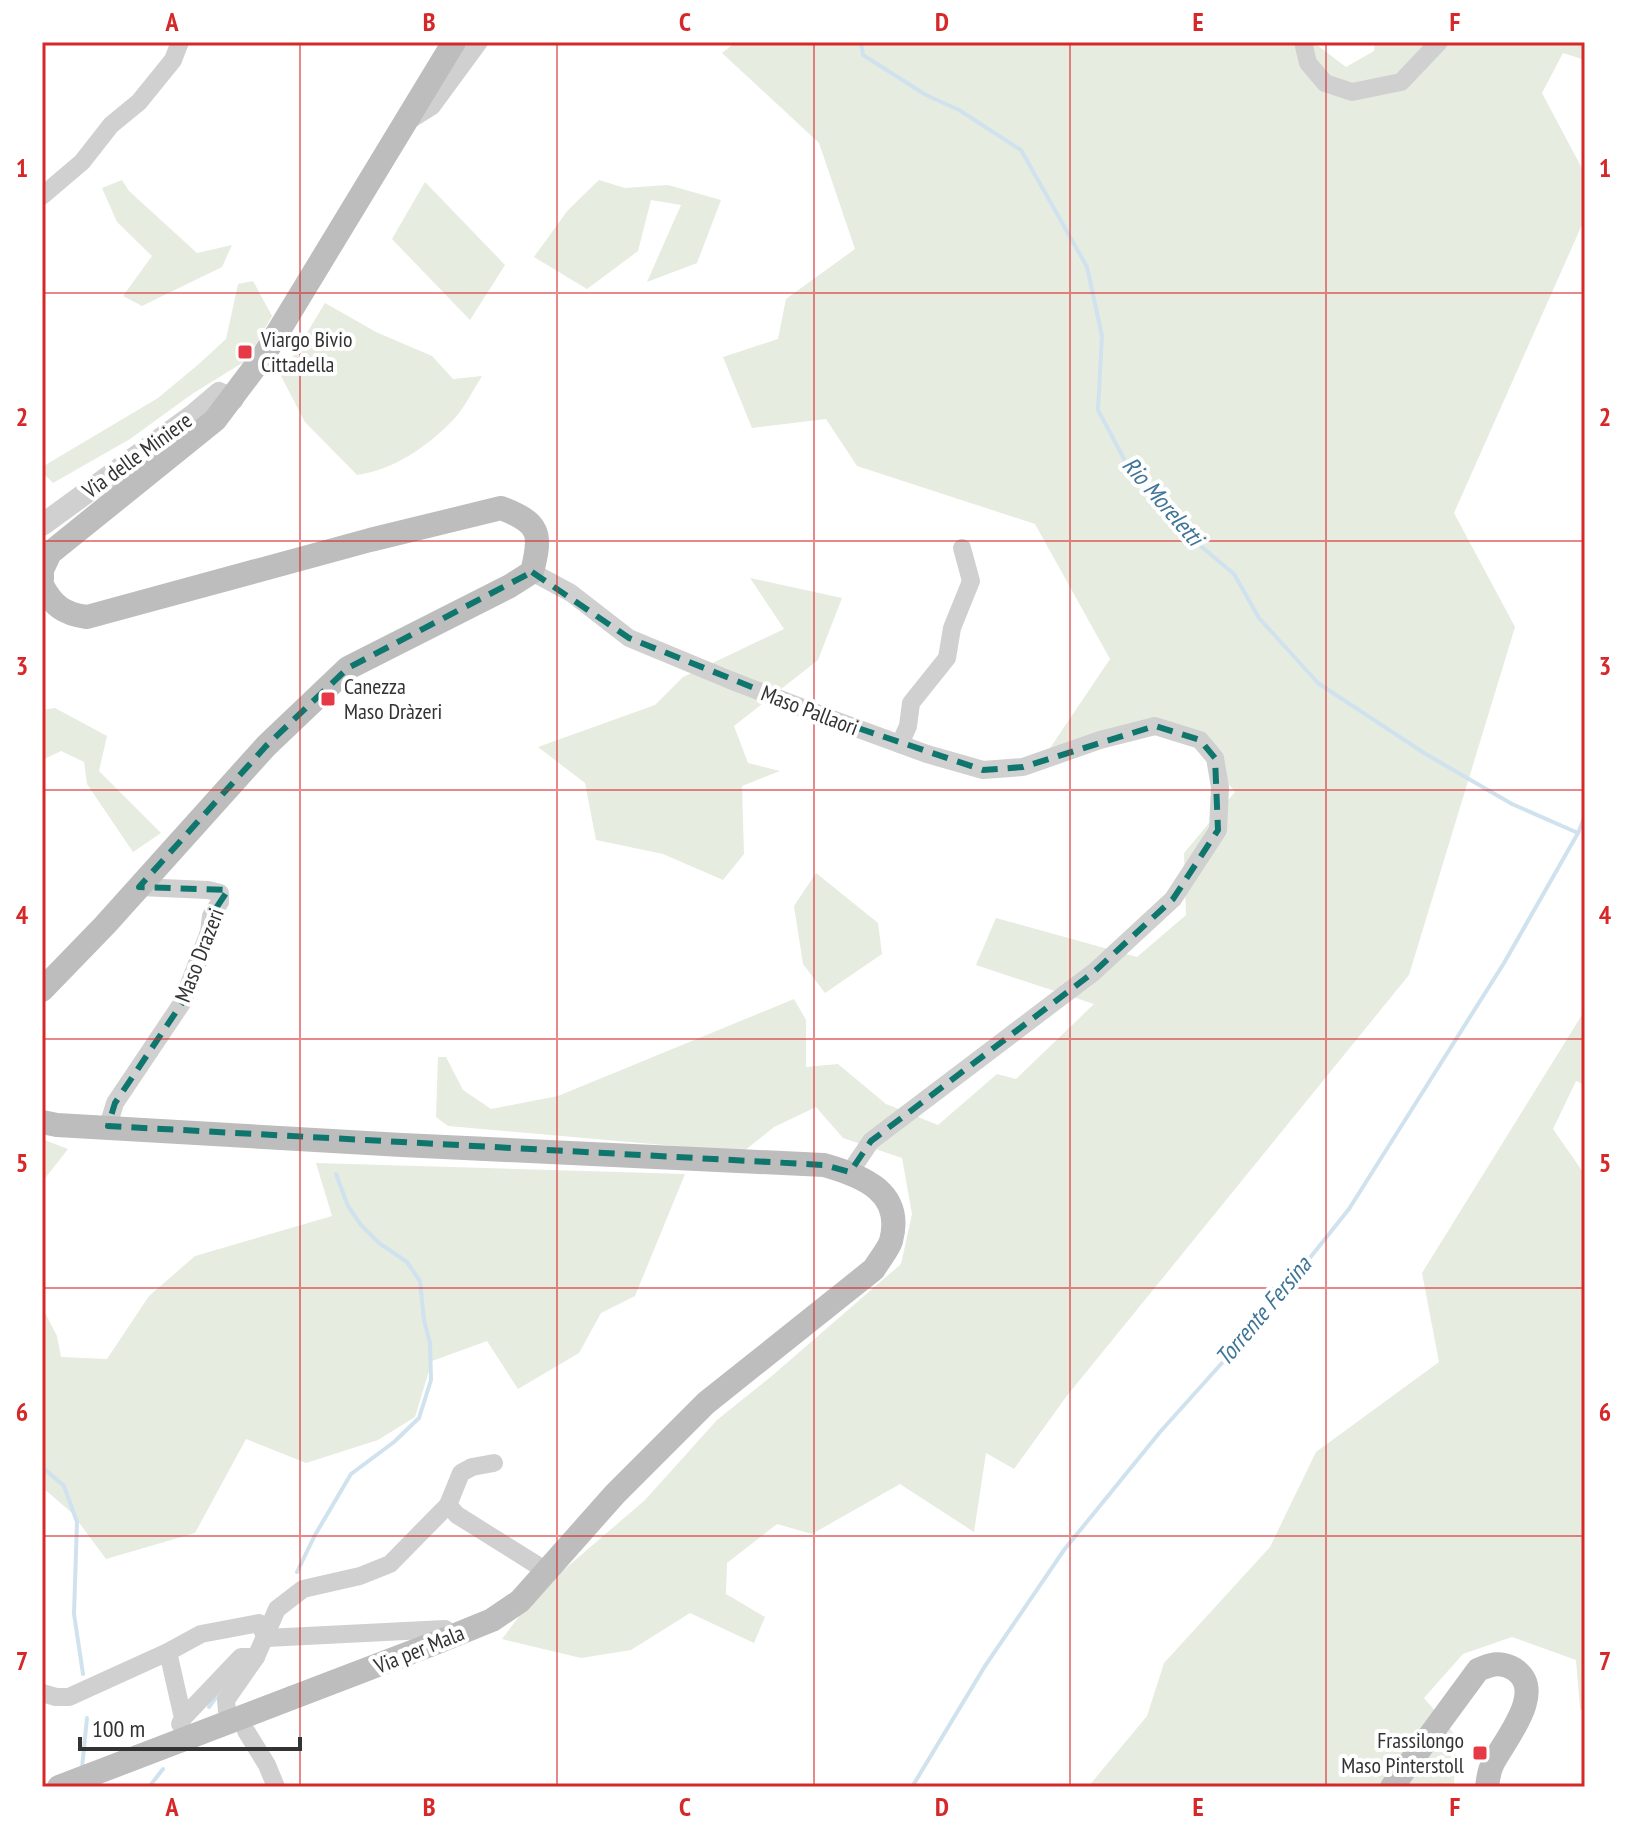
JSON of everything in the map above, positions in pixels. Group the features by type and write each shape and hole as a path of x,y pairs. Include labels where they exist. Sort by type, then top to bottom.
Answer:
{"main road":[{"path":"42,578 42,570 50,553 215,420 233,399 264,355 454,42"},
{"path":"42,585 50,601 68,614 87,617 370,540 501,508 533,525 539,546 532,572 348,668 266,746 42,990"},
{"path":"42,1122 402,1145 824,1165 850,1172"},
{"name":"Via per Mala","path":"59,1787 492,1620 520,1601 615,1494 706,1403 874,1269 891,1242 893,1213 879,1188 850,1172"},
{"path":"1392,1787 1478,1670 1491,1664 1505,1664 1526,1681 1527,1692 1524,1706 1491,1767 1487,1787"}],"street":[{"path":"42,196 82,162 111,125 139,102 173,60 180,42"},
{"path":"406,123 432,106 479,42"},
{"path":"1303,42 1308,63 1325,83 1352,92 1401,82 1439,42"},
{"name":"Via delle Miniere","path":"42,525 219,393 233,399"},
{"path":"900,744 908,726 911,703 947,658 952,628 971,581 962,548"},
{"name":"Maso Pallaori","path":"532,572 571,593 629,638 900,744 983,770 1023,767 1100,740 1155,726 1200,740 1215,758 1220,787 1218,830 1173,899 1094,972 871,1141 850,1172"},
{"name":"Maso Drazeri","path":"108,1126 115,1103 182,1003 209,932 211,916 220,902 220,893 208,890 139,887"},
{"path":"227,1711 226,1700 256,1657 277,1609 303,1589 360,1576 390,1564 448,1505 461,1473 472,1467 494,1463"},
{"path":"448,1505 457,1515 548,1572"},
{"path":"42,1693 69,1697 201,1634 259,1623 266,1638"},
{"path":"266,1638 417,1629 445,1629 450,1636"},
{"path":"168,1652 183,1718"},
{"path":"171,1745 183,1718 241,1657 256,1657"},
{"path":"246,1731 267,1765 276,1787"}],"highlighted area":[{"path":"532,572 629,638 837,721 983,770 1023,767 1155,726 1200,740 1215,758 1218,830 1173,899 1094,972 871,1141 850,1172 824,1165 108,1126 115,1103 182,1003 211,916 228,890 139,887 266,746 348,668"}],"shaded area":[{"path":"736,42 1313,42 1346,67 1374,51 1375,42 1585,42 1585,60 1563,53 1542,93 1585,174 1585,218 1454,513 1515,627 1409,975 1066,1397 1014,1469 986,1453 974,1532 900,1484 812,1534 777,1524 727,1563 726,1594 765,1617 754,1643 690,1613 631,1650 581,1658 502,1639 537,1593 645,1500 717,1420 901,1264 912,1214 902,1158 843,1138 816,1107 774,1127 743,1152 448,1126 436,1117 438,1057 446,1057 463,1090 491,1109 558,1096 794,999 806,1020 806,1067 838,1064 886,1104 938,1125 997,1074 1016,1079 1094,1004 976,965 996,918 1137,957 1186,915 1184,853 1235,792 1182,725 1038,766 1110,659 1035,524 857,466 826,419 752,428 723,357 778,339 786,299 855,249 819,143 722,53"},
{"path":"122,180 129,191 197,253 232,245 222,267 142,306 123,296 152,256 117,222 102,188"},
{"path":"599,180 625,188 668,185 721,200 697,263 647,282 681,205 651,200 638,251 587,289 534,257 568,210"},
{"path":"425,182 505,265 470,320 392,239"},
{"path":"253,281 272,316 247,360 192,394 130,439 53,483 42,472 42,467 158,398 200,363 226,339 238,284"},
{"path":"325,303 376,332 432,356 453,379 482,376 458,414 444,429 410,455 384,468 357,475 305,422 281,376"},
{"path":"750,578 842,598 818,660 734,726 748,763 780,771 742,786 744,854 723,880 663,854 596,840 585,783 538,747 655,705 683,677 784,629"},
{"path":"55,708 107,736 99,771 161,833 133,852 87,784 84,762 61,751 42,760 42,710"},
{"path":"816,873 878,923 882,954 825,993 803,964 794,906"},
{"path":"1585,1010 1585,1085 1576,1081 1553,1129 1585,1175 1585,1714 1580,1708 1576,1660 1512,1637 1463,1654 1424,1698 1456,1736 1454,1787 1088,1787 1147,1716 1164,1663 1270,1547 1316,1452 1439,1362 1422,1273"},
{"path":"42,1139 68,1149 42,1182"},
{"path":"316,1163 685,1174 635,1296 601,1313 579,1353 518,1389 487,1341 432,1361 415,1417 378,1440 306,1463 246,1439 195,1533 106,1559 72,1513 42,1487 42,1307 57,1336 61,1357 107,1359 149,1296 195,1256 332,1216"}],"waterway":[{"name":"Rio Moreletti","path":"861,42 863,55 1021,150 1087,267 1102,336 1098,410 1131,472 1190,537 1234,574 1259,618 1318,683 1424,753 1512,804 1578,833"},
{"name":"Torrente Fersina","path":"912,1787 985,1666 1064,1550 1160,1432 1257,1324 1349,1209 1504,963 1585,816"},
{"path":"297,1572 351,1474 394,1442 419,1418 431,1380 430,1343 420,1281 407,1262 379,1243 361,1225 348,1206 336,1174"},
{"path":"42,1467 64,1486 77,1522 74,1614 83,1674"},
{"path":"209,1707 222,1689"},
{"path":"82,1768 87,1718"},
{"path":"149,1787 163,1769"}],"place":[{"name":"Viargo Bivio Cittadella","path":"245,352"},
{"name":"Canezza Maso Dràzeri","path":"328,699"},
{"name":"Frassilongo Maso Pinterstoll","path":"1480,1753"}]}
